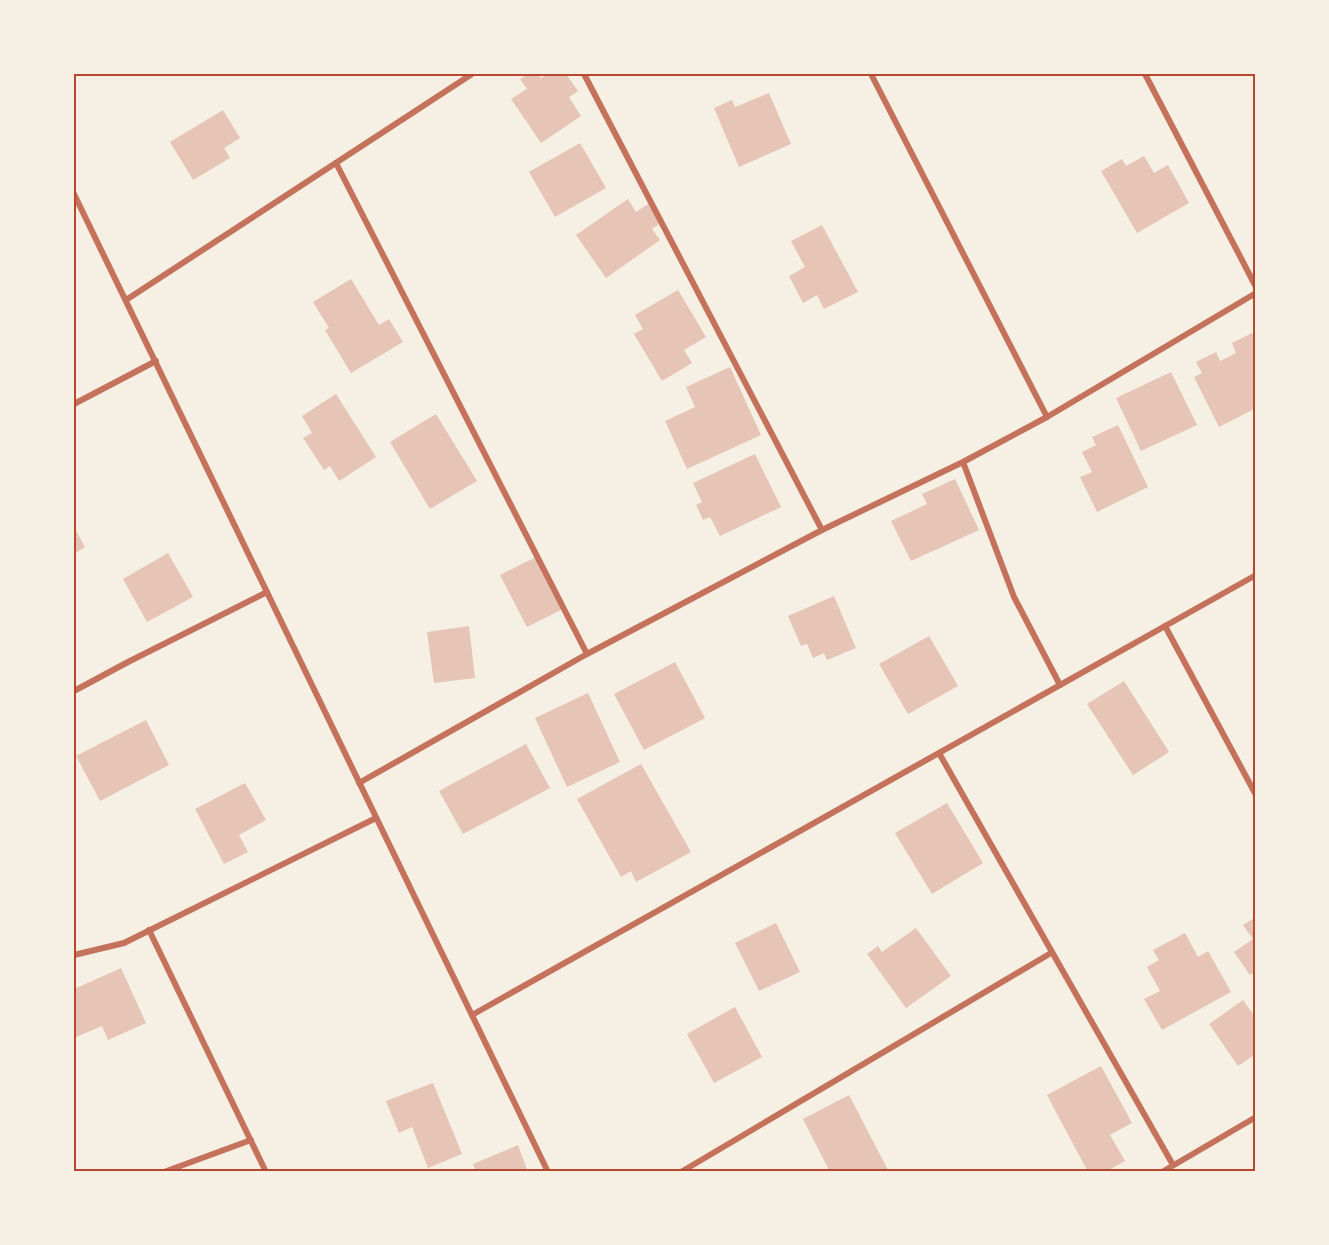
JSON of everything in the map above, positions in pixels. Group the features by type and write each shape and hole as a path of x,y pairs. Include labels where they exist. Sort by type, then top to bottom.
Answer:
{"street":[{"path":"126,300 472,74"},
{"path":"584,74 822,530"},
{"path":"871,74 1047,417"},
{"path":"1145,74 1256,287"},
{"path":"336,163 587,654"},
{"path":"74,194 548,1172"},
{"path":"359,783 587,654 822,530 963,462 1047,417 1256,293"},
{"path":"74,404 156,361"},
{"path":"963,462 1014,597 1060,685"},
{"path":"472,1015 1256,575"},
{"path":"74,691 267,592"},
{"path":"1165,626 1256,795"},
{"path":"939,753 1173,1165"},
{"path":"74,955 124,943 376,818"},
{"path":"149,930 266,1172"},
{"path":"681,1172 1051,953"},
{"path":"1162,1172 1256,1117"},
{"path":"164,1172 251,1140"}],"building":[{"path":"528,74 538,74 541,78 548,74 566,74 578,91 569,97 581,116 541,143 511,99 527,89 520,79"},
{"path":"769,93 791,144 739,167 714,108 732,100 735,107"},
{"path":"223,110 240,138 224,148 230,158 193,180 170,142"},
{"path":"580,143 606,188 555,217 529,172"},
{"path":"1144,156 1154,173 1168,165 1189,203 1137,233 1101,171 1122,159 1126,166"},
{"path":"628,199 636,212 648,204 661,223 652,229 660,240 606,278 576,235"},
{"path":"822,225 858,292 824,309 817,295 803,303 789,276 805,267 791,241"},
{"path":"351,279 379,325 389,319 403,342 351,373 325,330 329,328 313,302"},
{"path":"678,290 706,337 684,350 692,363 662,381 634,334 643,329 635,315"},
{"path":"1252,333 1256,340 1256,408 1219,427 1194,377 1202,373 1196,362 1216,352 1220,361 1236,353 1232,343"},
{"path":"730,367 761,435 687,469 665,421 695,407 686,387"},
{"path":"1171,372 1197,425 1141,451 1116,398"},
{"path":"336,394 376,457 339,481 330,466 324,470 303,438 312,433 302,416"},
{"path":"436,414 477,481 430,509 390,442"},
{"path":"1118,425 1148,487 1097,512 1080,477 1092,472 1082,452 1096,445 1092,437"},
{"path":"755,454 781,507 720,536 710,517 703,520 696,505 702,502 693,483"},
{"path":"955,479 979,530 911,561 891,521 927,504 922,494"},
{"path":"74,527 85,547 74,554"},
{"path":"168,553 193,597 147,622 123,579"},
{"path":"536,557 563,609 527,627 500,575"},
{"path":"834,596 856,648 827,660 824,653 813,658 807,644 801,646 788,616"},
{"path":"469,626 475,678 434,683 427,632"},
{"path":"929,636 958,686 908,714 879,664"},
{"path":"675,662 705,718 644,750 614,694"},
{"path":"1124,681 1169,752 1133,775 1087,704"},
{"path":"588,693 620,762 567,787 535,718"},
{"path":"146,720 169,765 100,801 76,756"},
{"path":"526,744 550,788 463,834 439,791"},
{"path":"641,764 691,852 636,882 631,871 621,877 577,799"},
{"path":"245,783 266,820 239,835 248,852 224,864 195,809"},
{"path":"947,803 983,863 932,894 895,833"},
{"path":"1256,917 1256,971 1250,975 1234,952 1253,939 1243,925"},
{"path":"776,923 800,972 759,991 735,943"},
{"path":"916,928 951,976 906,1008 867,954 878,946 882,952"},
{"path":"1185,933 1198,957 1208,951 1231,992 1162,1030 1144,999 1160,991 1147,967 1159,960 1153,950"},
{"path":"121,968 146,1023 108,1040 102,1026 74,1038 74,989"},
{"path":"1243,1000 1256,1018 1256,1054 1238,1066 1209,1024"},
{"path":"735,1007 762,1057 714,1083 687,1034"},
{"path":"1101,1066 1132,1123 1110,1135 1125,1161 1105,1172 1088,1172 1047,1095"},
{"path":"433,1083 462,1154 428,1168 412,1127 399,1133 386,1101"},
{"path":"849,1095 889,1172 830,1172 803,1119"},
{"path":"518,1145 528,1172 476,1172 473,1164"}]}
